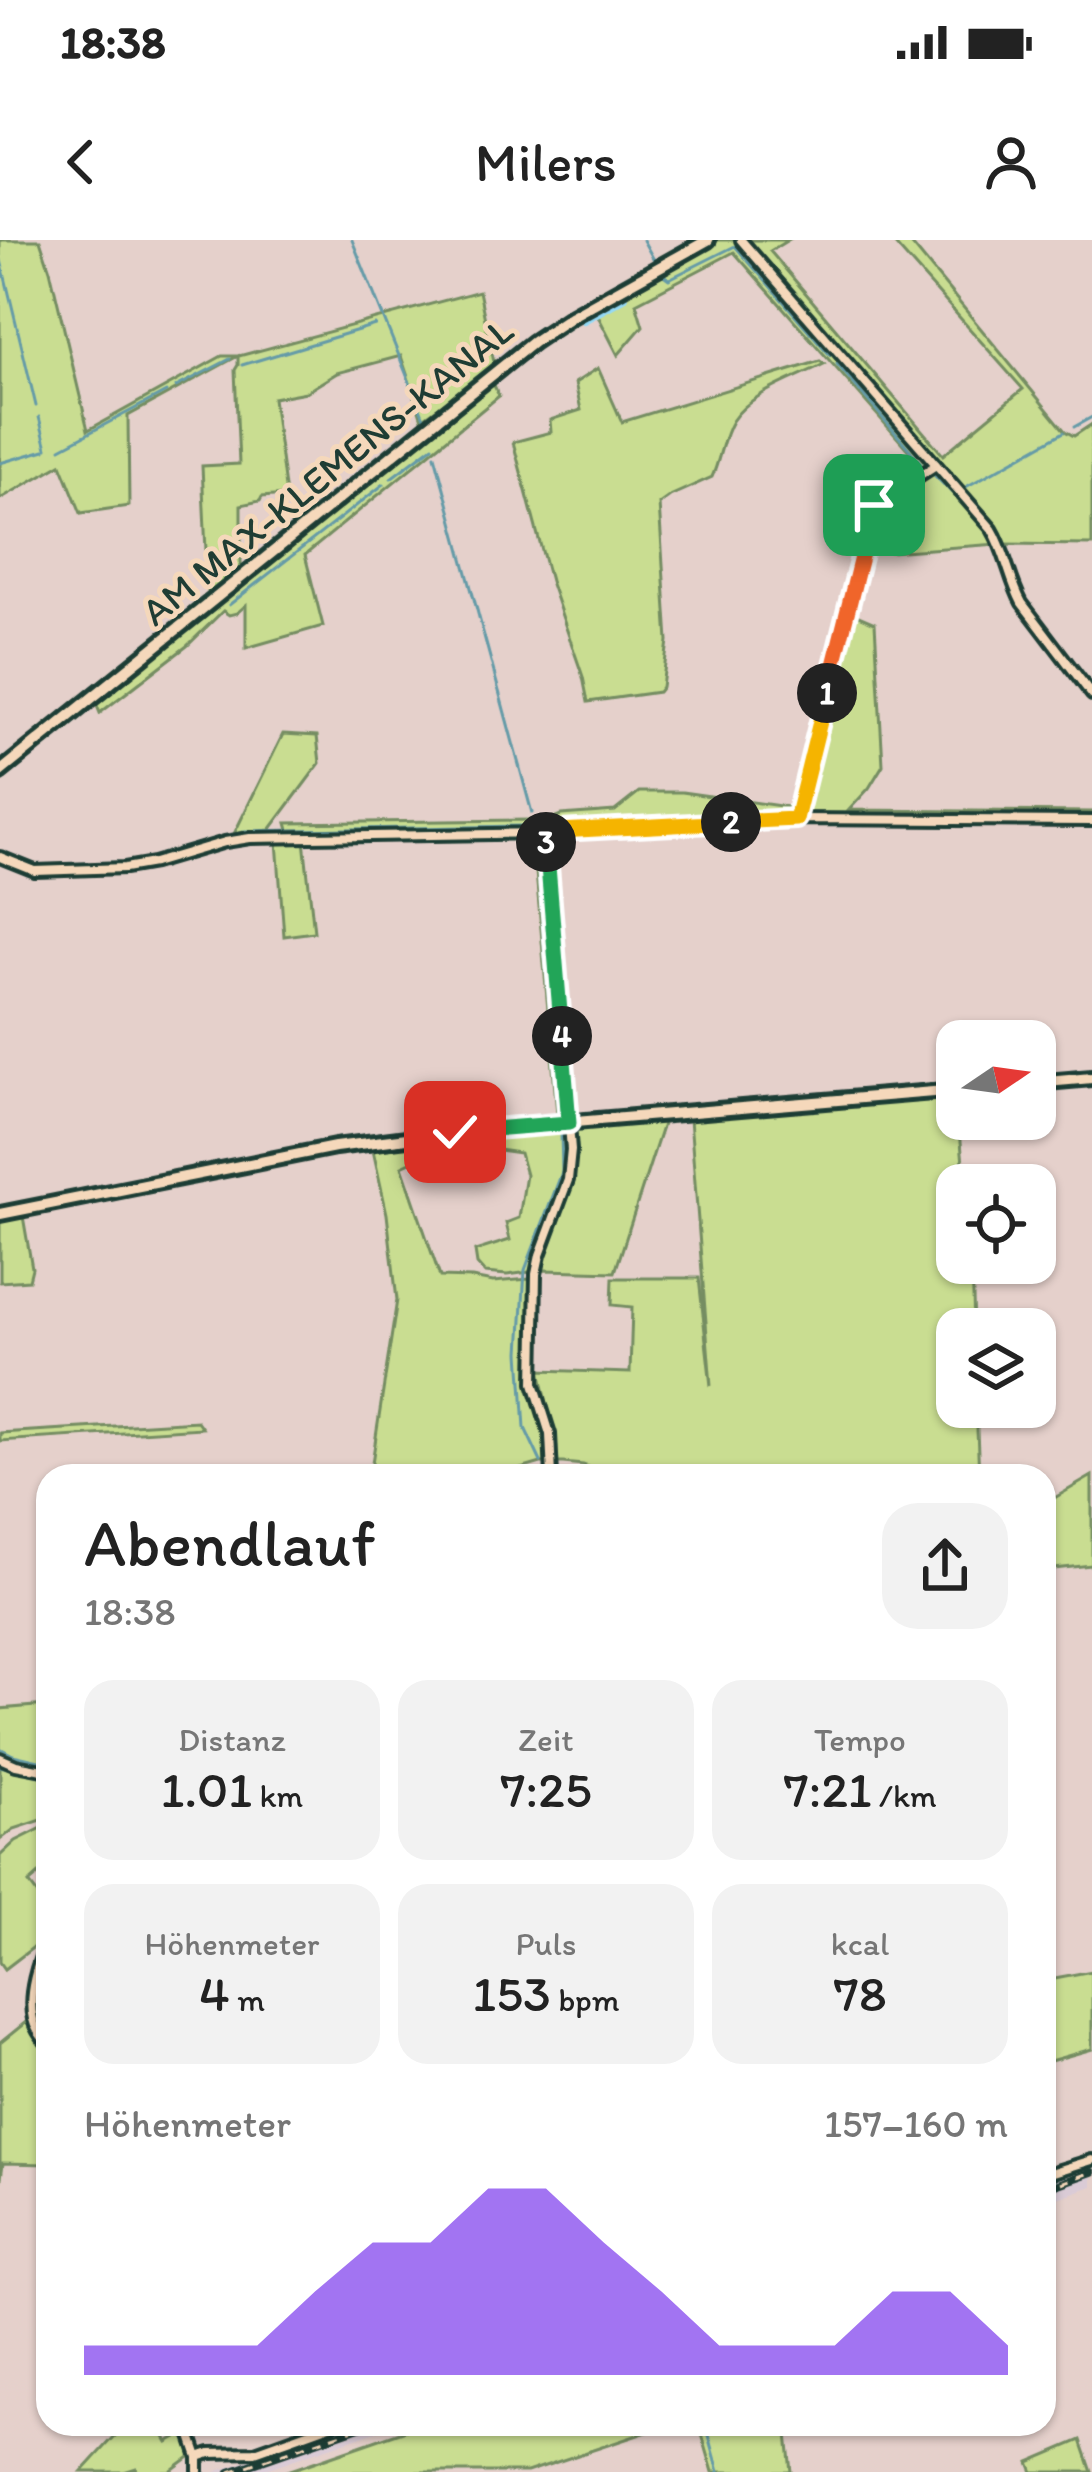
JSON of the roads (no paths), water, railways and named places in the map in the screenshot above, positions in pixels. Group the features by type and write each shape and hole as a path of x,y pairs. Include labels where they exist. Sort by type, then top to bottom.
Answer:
{"main road":[{"name":"AM MAX-KLEMENS-KANAL","path":"0,772 544,334 708,240"},
{"path":"1056,1081 1092,1078"},
{"path":"0,1214 335,1147 455,1132 936,1092"}],"street":[{"path":"741,240 992,529 1002,544 1022,603 1092,695"},
{"path":"796,819 874,505 936,465"},
{"path":"0,857 35,871 125,868 234,839 539,833 796,819 1092,821"},
{"path":"539,833 571,1164 536,1274 534,1383 548,1427 552,1464"},
{"path":"0,1758 36,1769"},
{"path":"36,1979 32,2012 36,2026"},
{"path":"1056,2171 1092,2160"},
{"path":"192,2436 198,2472"},
{"path":"198,2457 255,2452 300,2436"}],"waterway":[{"path":"352,240 425,420"},
{"path":"643,240 654,260"},
{"path":"662,274 669,279 735,246 830,355"},
{"path":"0,256 36,406"},
{"path":"584,320 624,298"},
{"path":"242,365 375,325"},
{"path":"176,387 230,359"},
{"path":"837,364 921,463 867,501 862,515"},
{"path":"61,448 166,392"},
{"path":"39,417 47,448"},
{"path":"1074,427 1092,417"},
{"path":"964,488 1064,432"},
{"path":"391,478 433,446"},
{"path":"0,463 45,450"},
{"path":"435,455 532,813"},
{"path":"934,475 952,493"},
{"path":"229,605 384,484"},
{"path":"842,600 860,523"},
{"path":"792,806 840,609"},
{"path":"679,817 777,813"},
{"path":"559,1115 535,827 670,817"},
{"path":"244,831 522,826"},
{"path":"541,1462 525,1428 520,1352 525,1270 562,1172 561,1133"},
{"path":"0,1748 36,1760"},
{"path":"0,1766 36,1775"},
{"path":"709,2436 719,2472"}],"railway":[{"path":"1056,2185 1092,2172"},
{"path":"230,2472 334,2436"}]}
